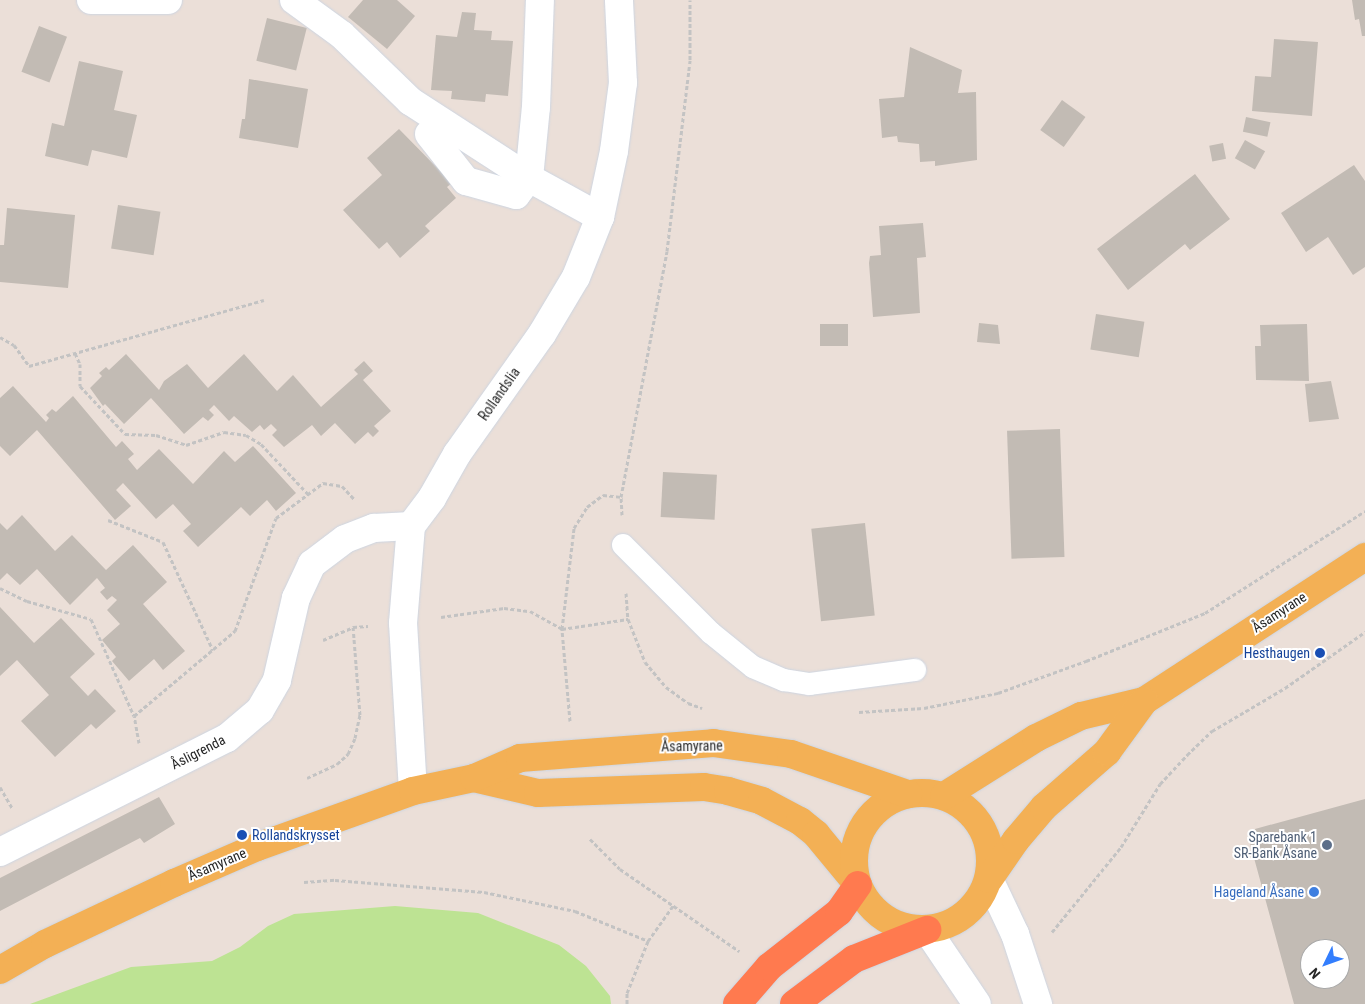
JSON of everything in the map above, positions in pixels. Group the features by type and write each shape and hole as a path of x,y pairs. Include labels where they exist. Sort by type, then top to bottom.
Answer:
{"highway":[{"path":"737,1004 769,967 839,912 858,885"},
{"path":"794,1004 854,959 927,930"}],"main road":[{"name":"Åsamyrane","path":"944,796 1036,738 1081,716 1144,700 1365,557"},
{"name":"Åsamyrane","path":"988,879 1044,807 1107,752 1144,700"},
{"name":"Åsamyrane","path":"0,970 45,944 174,882 257,847 413,791 474,778 520,758 713,743 791,754 908,794"},
{"name":"Åsamyrane","path":"474,778 538,793 704,787 728,791 762,801 800,821 816,834 858,885"},
{"path":"908,794 944,796 962,806 977,820 989,852 988,879 972,908 944,927 927,930 905,928 885,919 869,904 858,885 854,862 861,832 868,819 886,803 908,794"}],"street":[{"path":"92,0 168,0"},
{"path":"294,0 342,35 410,101 529,178 600,217"},
{"path":"429,134 466,182 516,195 529,178 536,107 540,0"},
{"name":"Rollandslia","path":"411,526 432,498 456,454 542,334 576,277 600,217 614,151 622,83 619,0"},
{"path":"411,526 403,623 413,791"},
{"name":"Åsligrenda","path":"0,852 227,738 260,710 277,680 296,598 312,564 345,539 374,528 411,526"},
{"path":"988,879 1015,934 1038,1004"},
{"path":"927,930 977,1004"}],"lane":[{"path":"623,545 711,633 753,667 784,680 810,684 915,670"}],"path":[{"path":"570,729 562,629 574,528 587,507 603,495 621,497 666,251 690,60 690,0"},
{"path":"0,337 14,345 29,366 264,300"},
{"path":"75,353 80,364 80,386 125,434 156,435 186,445 224,432 246,435 262,444 308,494"},
{"path":"134,716 235,631 276,518 323,483 342,486 374,528"},
{"path":"855,712 924,708 998,693 1086,661 1204,613 1365,511"},
{"path":"108,520 162,542 213,650"},
{"path":"623,545 628,619 645,662 666,687 688,703 706,709"},
{"path":"0,588 27,601 91,619 134,716 139,746"},
{"path":"441,617 504,608 530,611 562,629 628,619"},
{"path":"323,640 353,627 369,626"},
{"path":"307,778 337,764 348,754 355,738 360,715 353,627"},
{"path":"1052,932 1080,901 1121,847 1160,784 1212,731 1285,688 1365,632"},
{"path":"0,787 15,814"},
{"path":"590,839 620,869 744,954"},
{"path":"304,882 335,880 484,892 575,911 648,941"},
{"path":"627,1004 627,993 648,941 674,906"}],"green space":[{"path":"395,906 478,913 559,945 586,966 610,996 611,1004 30,1004 131,967 212,961 240,947 268,926 294,914"}],"building":[{"path":"363,0 397,0 415,16 387,49 348,17"},
{"path":"1352,0 1365,0 1365,36 1362,36 1359,19 1355,20"},
{"path":"462,12 476,13 474,30 492,31 491,40 513,41 508,96 486,94 485,102 451,99 452,91 431,90 436,35 457,37"},
{"path":"267,18 307,28 296,71 256,61"},
{"path":"39,26 67,37 49,82 21,72"},
{"path":"1274,39 1318,42 1312,116 1252,111 1255,76 1271,77"},
{"path":"910,47 962,70 958,93 976,92 977,160 935,166 935,161 920,162 919,144 898,142 897,136 882,138 879,99 904,97"},
{"path":"79,61 123,71 114,110 137,115 127,158 92,150 88,166 45,156 52,123 64,126"},
{"path":"249,79 308,89 298,148 239,138 242,119 245,119"},
{"path":"1062,100 1085,117 1064,147 1040,130"},
{"path":"1246,117 1270,122 1267,137 1243,132"},
{"path":"399,129 452,183 447,187 456,198 425,226 430,231 400,258 387,242 379,249 343,210 382,175 367,158"},
{"path":"1245,140 1265,151 1255,170 1235,158"},
{"path":"1223,143 1226,159 1212,161 1209,146"},
{"path":"1354,165 1365,181 1365,267 1353,275 1328,237 1306,252 1281,213"},
{"path":"1195,174 1230,219 1190,250 1185,244 1128,290 1097,249"},
{"path":"118,205 160,212 154,255 111,248"},
{"path":"7,208 75,215 68,288 0,282 0,245 4,245"},
{"path":"923,223 926,257 917,258 920,313 873,317 869,263 870,256 881,255 879,226"},
{"path":"1096,314 1144,322 1139,357 1090,350"},
{"path":"979,323 998,325 1000,344 977,342"},
{"path":"820,324 848,324 848,346 820,346"},
{"path":"1307,324 1309,381 1256,380 1255,346 1261,346 1260,325"},
{"path":"126,354 159,390 164,381 187,364 208,388 244,354 277,391 293,375 321,407 358,374 354,370 364,361 373,371 363,380 391,411 374,426 379,431 373,437 368,432 355,444 335,423 321,436 312,425 284,447 272,435 277,430 271,424 264,430 260,425 252,432 234,416 229,421 214,405 209,410 214,415 208,421 203,417 184,434 151,398 124,424 105,404 103,406 90,388 102,376 99,373 106,367 109,370"},
{"path":"1331,381 1339,419 1309,422 1305,384"},
{"path":"13,386 46,422 49,418 46,415 52,409 56,412 73,396 116,447 122,441 134,454 128,459 137,470 159,449 193,484 224,451 235,462 253,446 296,493 276,511 267,500 250,516 241,507 198,547 183,531 191,524 173,504 156,519 123,483 116,490 131,506 115,520 37,430 10,456 0,446 0,398"},
{"path":"1060,429 1064,557 1011,559 1007,431"},
{"path":"663,472 717,475 715,520 661,517"},
{"path":"22,515 55,551 72,535 106,570 133,545 167,582 143,604 185,651 163,670 154,659 129,681 112,661 116,657 102,640 120,624 107,610 117,600 112,596 107,600 100,592 105,588 97,578 70,605 37,569 20,585 7,573 0,580 0,523 7,530"},
{"path":"865,523 875,615 821,621 811,529"},
{"path":"0,607 34,643 61,618 95,654 70,677 88,696 95,689 116,711 96,729 91,724 55,757 21,721 49,695 17,660 0,676"},
{"path":"159,797 175,824 144,843 140,838 0,911 0,878"},
{"name":"Hageland Åsane","path":"1365,799 1365,1004 1294,1004 1248,836 1256,834 1255,829"}],"place":[{"name":"Hesthaugen","path":"1320,653"},
{"name":"Rollandskrysset","path":"242,835"},
{"name":"Sparebank 1 SR-Bank Åsane","path":"1327,845"},
{"name":"Hageland Åsane","path":"1314,892"}]}
